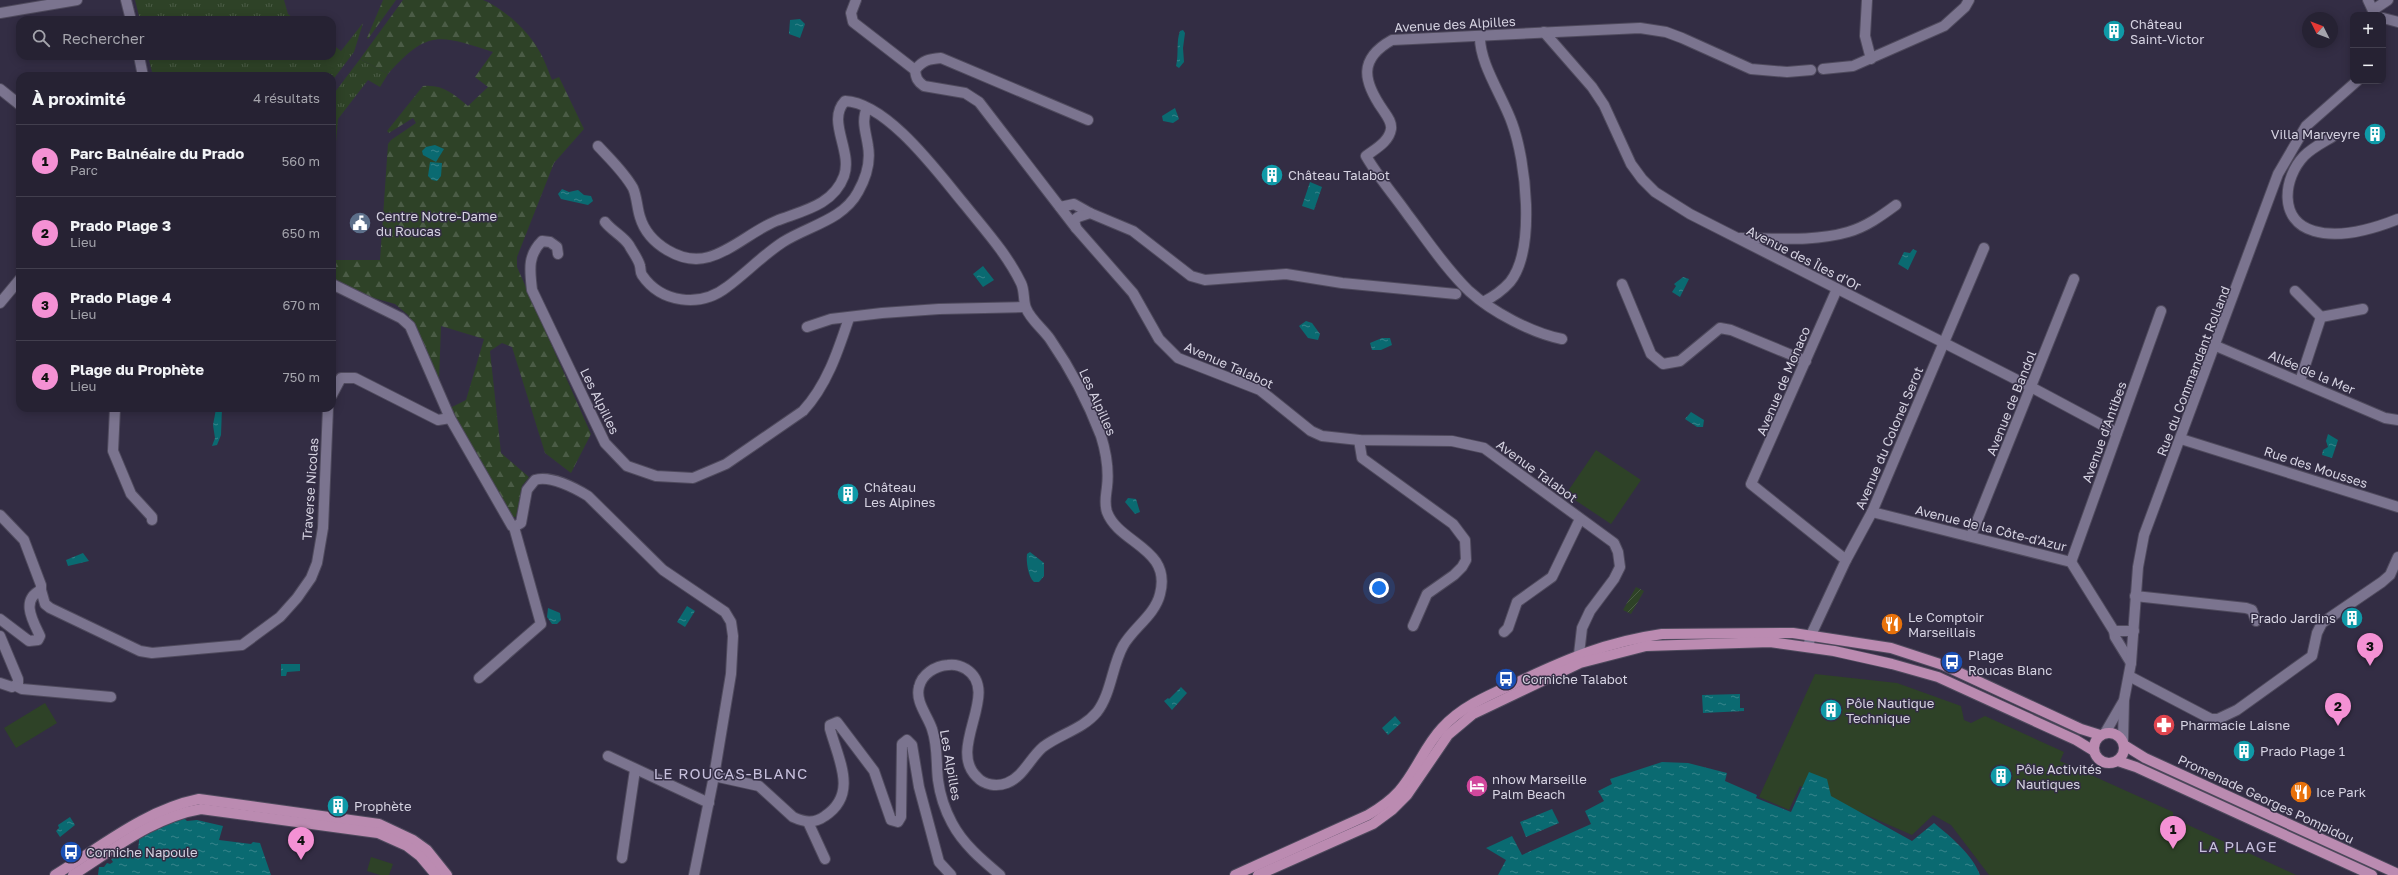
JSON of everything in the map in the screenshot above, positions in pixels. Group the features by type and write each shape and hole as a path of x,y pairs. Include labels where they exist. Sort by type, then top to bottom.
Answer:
{"main road":[{"name":"Promenade Georges Pompidou","path":"1235,875 1368,815 1386,804 1400,790 1441,729 1454,716 1483,698 1579,654 1624,640 1662,634 1759,632 1811,635 1890,648 1918,656 2081,729 2103,734 2115,733 2145,758 2398,874"},
{"name":"Promenade Georges Pompidou","path":"1258,875 1374,824 1392,810 1407,795 1448,735 1461,722 1488,706 1571,668 1626,649 1662,644 1770,642 1808,647 1892,664 1938,677 2076,740 2094,751 2101,761 2110,763 2118,761 2136,767 2372,875"},
{"path":"2094,751 2096,741 2103,734"},
{"path":"2118,761 2124,754 2124,742"},
{"path":"55,875 154,813 176,804 199,800 379,824 413,840 432,855 447,875"},
{"path":"73,875 157,822 181,812 200,809 378,833 407,846 420,856 436,875"}],"street":[{"path":"0,13 77,0"},
{"path":"126,0 130,16"},
{"path":"856,0 851,13 853,22 915,70 928,59 941,58 1088,120"},
{"path":"1867,0 1865,36 1871,58"},
{"path":"1823,69 1853,66 1910,39 1944,26 1965,7 1969,0"},
{"path":"2368,0 2374,12 2388,0"},
{"path":"2386,19 2398,22"},
{"name":"Avenue des Alpilles","path":"1483,302 1469,291 1428,242 1378,176 1366,156 1383,144 1391,130 1390,120 1366,82 1369,62 1378,48 1392,40 1640,28 1666,32 1751,69 1787,72 1811,70"},
{"name":"Avenue des Îles d'Or","path":"1544,32 1592,87 1604,105 1631,164 1642,180 1655,192 1690,214 2031,387 2117,433"},
{"path":"1480,36 1482,54 1505,105 1517,138 1523,174 1525,218 1521,259 1516,271 1510,282 1498,294 1483,302"},
{"path":"140,60 142,72"},
{"name":"Avenue Talabot","path":"915,70 916,77 924,86 965,93 979,102 1076,228 1133,293 1159,339 1178,358 1260,390 1311,431 1327,437 1359,440 1452,441 1484,448 1614,543 1618,552 1620,567 1614,579 1590,611 1582,628 1579,654"},
{"name":"Rue du Commandant Rolland","path":"2124,742 2124,700 2131,663 2135,596 2138,567 2144,535 2216,346 2278,174 2306,126 2354,84"},
{"path":"0,89 16,102"},
{"path":"598,146 625,174 634,190 640,218 647,233 665,249 692,260 724,252 764,228 824,202 836,190 844,176 846,158 837,117 839,108 845,101 856,102 890,123 919,149 1003,253 1023,286 1025,307 939,309 882,313 832,319 807,327"},
{"path":"605,222 628,244 640,266 640,273 650,285 659,292 680,300 704,299 726,288 774,248 823,223 849,205 865,178 869,162 864,124 867,108"},
{"path":"2332,137 2308,152 2296,170 2286,196 2287,206 2291,213 2313,231 2327,234 2358,231 2398,219"},
{"path":"1060,207 1074,204 1090,213 1133,231 1191,276 1205,280 1286,274 1342,283 1456,294"},
{"path":"1738,238 1814,237 1847,232 1874,222 1896,205"},
{"path":"1076,228 1074,220 1090,213"},
{"name":"Les Alpilles","path":"558,254 557,247 550,242 542,241 536,247 532,254 530,266 532,290 605,443 627,466 656,476 693,478 711,472 803,411 812,401 828,375 849,318"},
{"name":"Avenue du Colonel Serot","path":"1808,647 1811,635 1846,560 1872,512 1984,248"},
{"name":"Avenue de Bandol","path":"1971,536 2074,279"},
{"path":"0,303 16,284"},
{"path":"1622,284 1651,354 1663,364 1680,361 1720,328 1731,330 1806,361"},
{"path":"336,286 401,318 410,326 450,418 510,524 514,527 541,624 479,678"},
{"name":"Avenue de Monaco","path":"1837,289 1751,484 1846,560"},
{"path":"2295,291 2321,317"},
{"path":"1483,302 1540,334 1562,339"},
{"name":"Les Alpilles","path":"1000,875 964,842 952,825 944,806 938,782 936,739 918,697 919,687 924,677 932,669 953,664 964,668 972,675 977,682 979,694 967,748 970,768 977,778 986,783 996,785 1007,783 1017,777 1040,749 1085,723 1100,708 1121,650 1129,636 1157,602 1161,585 1156,562 1148,551 1112,520 1107,511 1105,499 1108,470 1100,435 1066,363 1046,333 1025,307"},
{"path":"2321,317 2363,309"},
{"name":"Avenue d'Antibes","path":"2071,562 2161,311"},
{"path":"2300,381 2321,317"},
{"name":"Allée de la Mer","path":"2216,346 2385,418 2398,420"},
{"path":"336,387 341,378 355,378 438,420 450,418"},
{"path":"115,412 113,451 131,494 152,517 152,520"},
{"name":"Traverse Nicolas","path":"0,516 24,540 41,585 40,590 45,604 50,608 140,652 152,653 242,645 280,618 311,578 317,563 323,528 328,412"},
{"name":"Rue des Mousses","path":"2182,436 2214,451 2225,452 2398,507"},
{"path":"1359,440 1362,458 1453,524 1465,540 1466,560 1462,567 1454,575 1427,594 1413,626"},
{"path":"514,527 521,523 527,490 535,480 545,478 580,491 663,570 725,612 731,622 733,636 731,674 714,776 694,875"},
{"name":"Avenue de la Côte-d'Azur","path":"1872,512 2071,562 2112,628 2115,637 2131,663"},
{"path":"1504,632 1508,628 1517,602 1552,576 1580,518"},
{"path":"2129,676 2211,719 2228,716 2312,656 2317,633 2322,623 2382,582 2390,575 2398,557"},
{"path":"0,619 30,641 38,640 40,636 29,607 32,596 40,590"},
{"path":"2135,596 2246,608 2252,610 2256,621"},
{"path":"2112,628 2134,631"},
{"path":"0,636 18,679 16,686"},
{"path":"1571,668 1578,660 1579,654"},
{"path":"0,682 12,688 16,686 22,689 111,697"},
{"name":"Rue du Commandant Rolland","path":"2103,734 2124,700"},
{"path":"714,776 759,786 793,817 808,822 820,819 836,809 844,792 845,782 830,729 833,723 840,725 874,771 891,820 898,822 902,817 902,744 907,740 912,745 919,787 939,862 951,875"},
{"path":"608,756 635,770 709,803"},
{"path":"622,858 635,770"},
{"path":"808,822 825,859"}],"green space":[{"path":"135,0 284,0 288,14 291,16 139,16"},
{"path":"383,0 396,0 368,39 367,38"},
{"path":"403,0 483,0 498,8 514,20 528,34 542,56 552,80 559,77 584,129 554,163 517,257 517,267 591,434 571,473 545,453 512,347 502,343 490,351 501,453 529,477 522,486 516,517 510,517 450,408 466,400 484,339 441,326 439,380 417,331 408,315 395,304 356,293 336,280 336,260 380,260 388,144 391,140 416,123 413,118 389,133 387,131 423,86 442,88 453,94 468,106 488,87 475,77 493,52 459,42 435,40 414,49 388,74 360,59"},
{"path":"363,23 354,52 336,76 336,72 152,72 149,60 336,60 336,47 341,51"},
{"path":"360,59 388,74 380,87 368,80 338,119 336,142 336,91"},
{"path":"1596,450 1641,480 1611,524 1566,494"},
{"path":"1636,587 1644,591 1631,614 1623,610"},
{"path":"1815,674 1897,683 1961,706 1964,720 1971,723 1985,716 2064,752 2060,761 2173,812 2173,818 2296,875 1989,875 1951,825 1933,815 1912,835 1800,786 1789,810 1759,797"},
{"path":"45,703 57,723 16,748 4,728"},
{"path":"371,857 393,864 389,875 380,875 367,871"}],"water":[{"path":"800,19 805,24 800,38 789,34 790,20"},
{"path":"1183,30 1185,33 1183,48 1184,62 1179,68 1176,66 1178,39 1180,31"},
{"path":"1175,108 1179,119 1173,123 1163,121 1162,116"},
{"path":"435,145 444,149 436,162 423,155 422,151 426,147"},
{"path":"430,162 442,163 441,176 437,181 432,180 428,176"},
{"path":"1310,182 1322,187 1314,210 1302,206"},
{"path":"562,189 569,192 578,190 584,195 591,196 593,201 588,205 561,199 558,194"},
{"path":"1913,249 1917,251 1908,270 1898,264 1904,252 1910,253"},
{"path":"983,266 994,280 983,287 973,274"},
{"path":"1683,277 1689,279 1680,297 1672,292 1676,286 1674,284"},
{"path":"1306,321 1312,323 1320,334 1318,340 1308,338 1299,326"},
{"path":"1382,338 1390,338 1392,345 1381,350 1372,350 1370,343"},
{"path":"215,412 222,412 221,435 217,445 212,446 215,438 213,425"},
{"path":"1691,412 1704,420 1703,427 1697,427 1685,419"},
{"path":"2328,434 2338,440 2332,458 2322,455 2323,450 2328,447 2326,441"},
{"path":"1128,498 1136,499 1140,512 1135,514 1125,502"},
{"path":"1030,552 1044,563 1044,576 1039,582 1034,582 1029,573 1027,554"},
{"path":"83,553 89,561 68,566 66,560"},
{"path":"687,606 695,611 685,627 677,622"},
{"path":"548,608 560,613 561,620 557,624 552,624 547,617"},
{"path":"281,664 300,664 300,671 287,672 286,676 281,676"},
{"path":"1181,687 1187,693 1172,710 1164,701 1168,698 1169,699"},
{"path":"1740,694 1740,708 1744,708 1744,711 1703,713 1702,695"},
{"path":"1395,716 1401,723 1388,735 1382,728"},
{"path":"1662,762 1688,763 1727,773 1725,781 1757,795 1756,798 1791,812 1809,772 1827,779 1831,796 1912,841 1934,823 1954,840 1966,853 1972,860 1980,875 1498,875 1506,860 1486,848 1512,836 1522,855 1591,824 1585,811 1604,801 1598,791 1612,784 1610,779"},
{"path":"1552,809 1559,823 1526,837 1520,822"},
{"path":"70,817 75,825 60,837 56,831 59,828 58,825"},
{"path":"184,818 187,821 197,820 223,826 219,840 251,844 253,842 260,843 271,875 98,875 99,867 104,867 107,863 110,864 113,862 111,859 138,850 140,832"}],"place":[{"name":"Château Saint-Victor","path":"2114,31"},
{"name":"Villa Marveyre","path":"2375,134"},
{"name":"Château Talabot","path":"1272,175"},
{"name":"Centre Notre-Dame du Roucas","path":"360,223"},
{"name":"Château Les Alpines","path":"848,494"},
{"name":"Prado Jardins","path":"2352,618"},
{"name":"Le Comptoir Marseillais","path":"1892,624"},
{"name":"Plage Roucas Blanc","path":"1952,662"},
{"name":"Prado Plage 4","path":"2370,666"},
{"name":"Corniche Talabot","path":"1506,679"},
{"name":"Pôle Nautique Technique","path":"1831,710"},
{"name":"Pharmacie Laisne","path":"2164,725"},
{"name":"Prado Plage 3","path":"2338,726"},
{"name":"Prado Plage 1","path":"2244,751"},
{"name":"Pôle Activités Nautiques","path":"2001,776"},
{"name":"nhow Marseille Palm Beach","path":"1477,786"},
{"name":"Ice Park","path":"2301,792"},
{"name":"Prophète","path":"338,806"},
{"name":"Parc Balnéaire du Prado","path":"2173,849"},
{"name":"Corniche Napoule","path":"71,852"},
{"name":"Plage du Prophète","path":"301,860"}],"district":[{"name":"LE ROUCAS-BLANC","path":"731,773"},
{"name":"LA PLAGE","path":"2238,846"}]}
